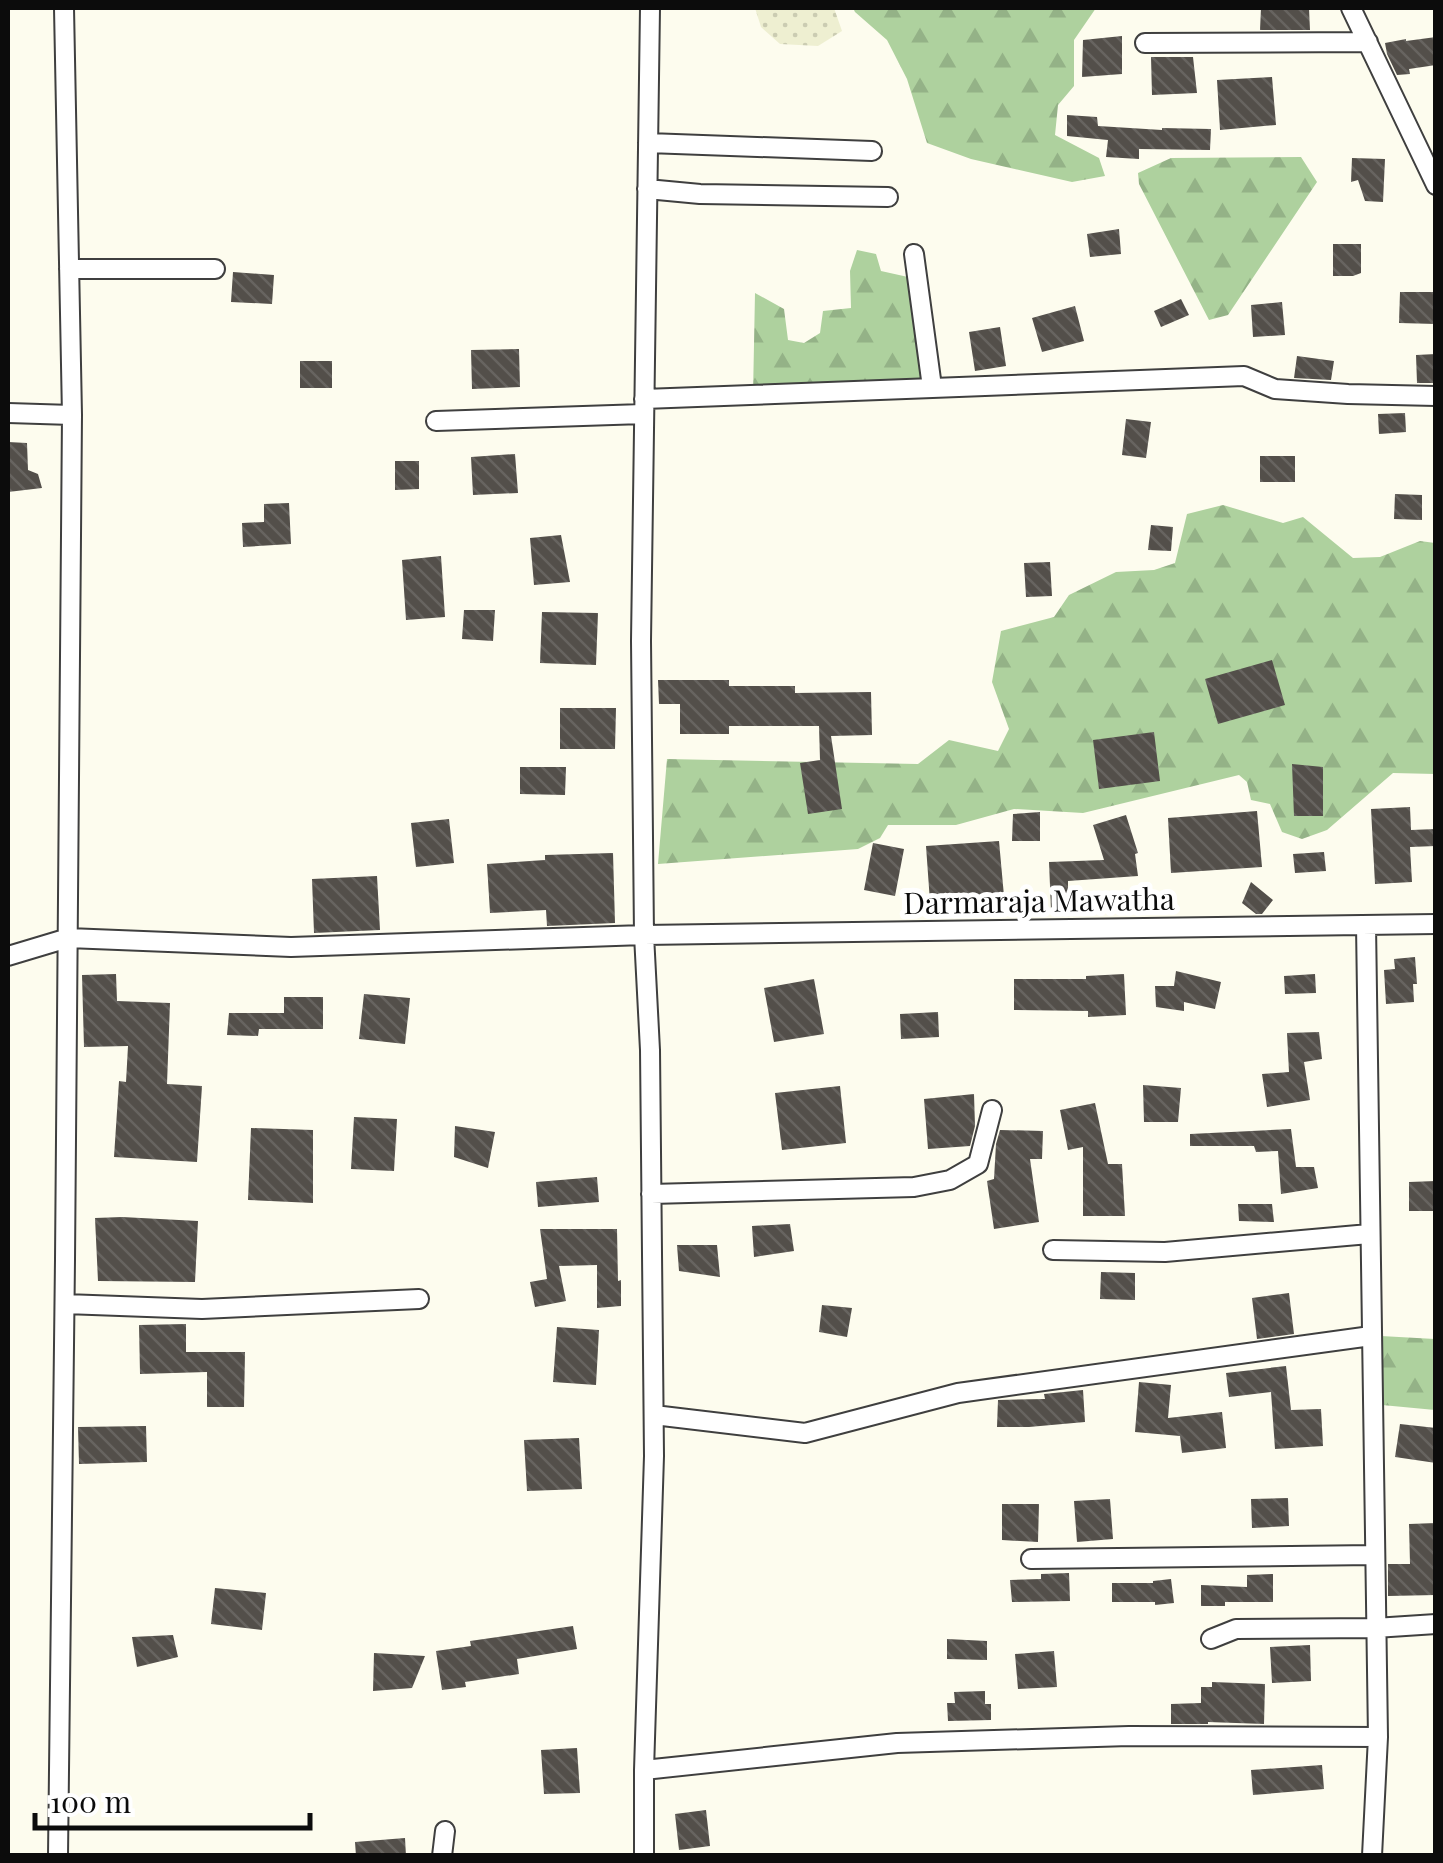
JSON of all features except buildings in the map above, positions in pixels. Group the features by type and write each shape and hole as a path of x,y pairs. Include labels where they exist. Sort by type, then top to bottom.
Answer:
{"street":[{"path":"58,1856 72,415 64,8"},
{"path":"644,1856 654,1456 642,661 650,8"},
{"path":"1351,8 1436,185"},
{"path":"1146,42 1368,42"},
{"path":"648,143 872,151"},
{"path":"647,188 700,194 888,197"},
{"path":"914,254 932,386"},
{"path":"69,269 214,269"},
{"path":"436,421 932,386 1244,376 1274,389 1436,396"},
{"path":"8,413 72,415"},
{"name":"Darmaraja Mawatha","path":"8,956 68,938 291,947 644,935 1436,924"},
{"path":"1366,925 1378,1737 1372,1856"},
{"path":"651,1194 914,1187 950,1180 978,1164 992,1110"},
{"path":"1053,1250 1165,1252 1370,1234"},
{"path":"65,1304 202,1309 419,1299"},
{"path":"654,1415 805,1432 958,1393 1371,1336"},
{"path":"1030,1559 1374,1555"},
{"path":"1211,1639 1236,1629 1436,1624"},
{"path":"644,1770 896,1743 1128,1736 1378,1737"},
{"path":"442,1856 445,1832"}],"green space":[{"path":"755,8 834,8 842,31 818,46 780,44 761,27"},
{"path":"853,8 1096,8 1074,40 1074,86 1058,105 1055,135 1099,158 1105,176 1072,182 971,159 927,143 907,79 887,40"},
{"path":"1301,157 1317,182 1228,315 1209,320 1139,184 1138,173 1171,158"},
{"path":"857,250 876,254 881,271 908,277 922,387 753,395 755,293 784,309 788,340 804,343 820,333 823,311 851,308 850,271"},
{"path":"1223,505 1283,523 1303,517 1353,558 1380,557 1420,541 1435,543 1435,774 1393,773 1327,830 1302,839 1282,832 1270,804 1251,800 1247,782 1239,775 1083,813 1014,809 956,825 888,825 880,838 858,849 658,864 667,759 918,764 949,740 998,751 1009,729 992,682 1001,631 1054,617 1069,595 1116,572 1154,570 1175,563 1187,514"},
{"path":"1381,1336 1435,1339 1435,1410 1382,1405"}]}
